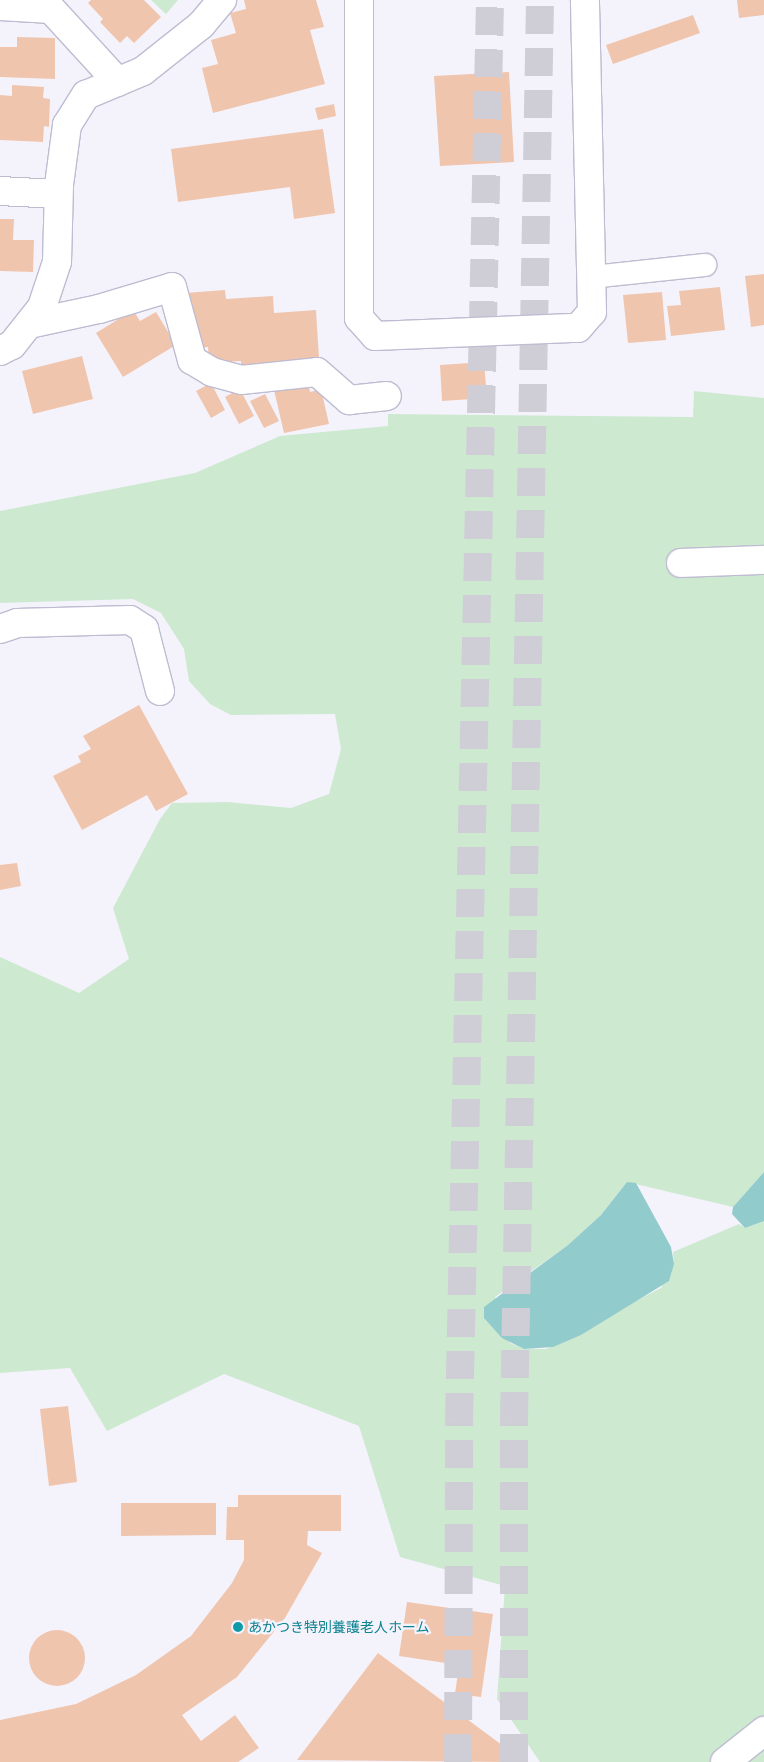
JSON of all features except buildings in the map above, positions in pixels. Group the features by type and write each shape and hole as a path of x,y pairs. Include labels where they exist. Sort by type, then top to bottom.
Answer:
{"street":[{"path":"0,350 12,345 42,307 58,262 58,194 68,125 86,95 143,71 201,25 222,0"},
{"path":"359,0 360,318 375,336 578,328 592,312 585,0"},
{"path":"0,6 51,9 121,81"},
{"path":"0,191 58,194"},
{"path":"29,324 99,309 172,286 192,360 212,372 241,380 316,372 349,400 387,396"},
{"path":"681,563 764,560"},
{"path":"0,629 17,623 130,620 144,629 160,691"},
{"path":"725,1762 764,1731"}],"lane":[{"path":"592,277 705,265"}],"shaded area":[{"path":"151,0 178,0 166,14"},
{"path":"694,391 764,398 764,1172 733,1207 627,1182 601,1215 568,1245 495,1297 510,1343 524,1349 546,1349 581,1335 622,1308 661,1288 674,1264 673,1252 739,1224 745,1228 764,1221 764,1762 540,1762 497,1699 505,1586 400,1557 359,1426 224,1374 107,1431 70,1368 0,1373 0,957 79,993 129,959 113,908 160,819 172,803 228,802 291,808 329,794 341,749 335,714 231,715 210,704 189,681 184,649 161,613 133,599 0,603 0,511 195,473 280,436 388,426 388,414 693,417"},
{"path":"764,1172 764,1221 745,1228 732,1214 733,1207"},
{"path":"627,1182 636,1183 671,1247 674,1264 669,1281 581,1335 553,1347 524,1349 502,1338 484,1318 484,1307 568,1245 601,1215"}],"tunnel":[{"path":"458,1762 459,1421 490,0"},
{"path":"514,1762 514,1420 540,0"}],"place":[{"name":"あかつき特別養護老人ホーム","path":"238,1627"}]}
